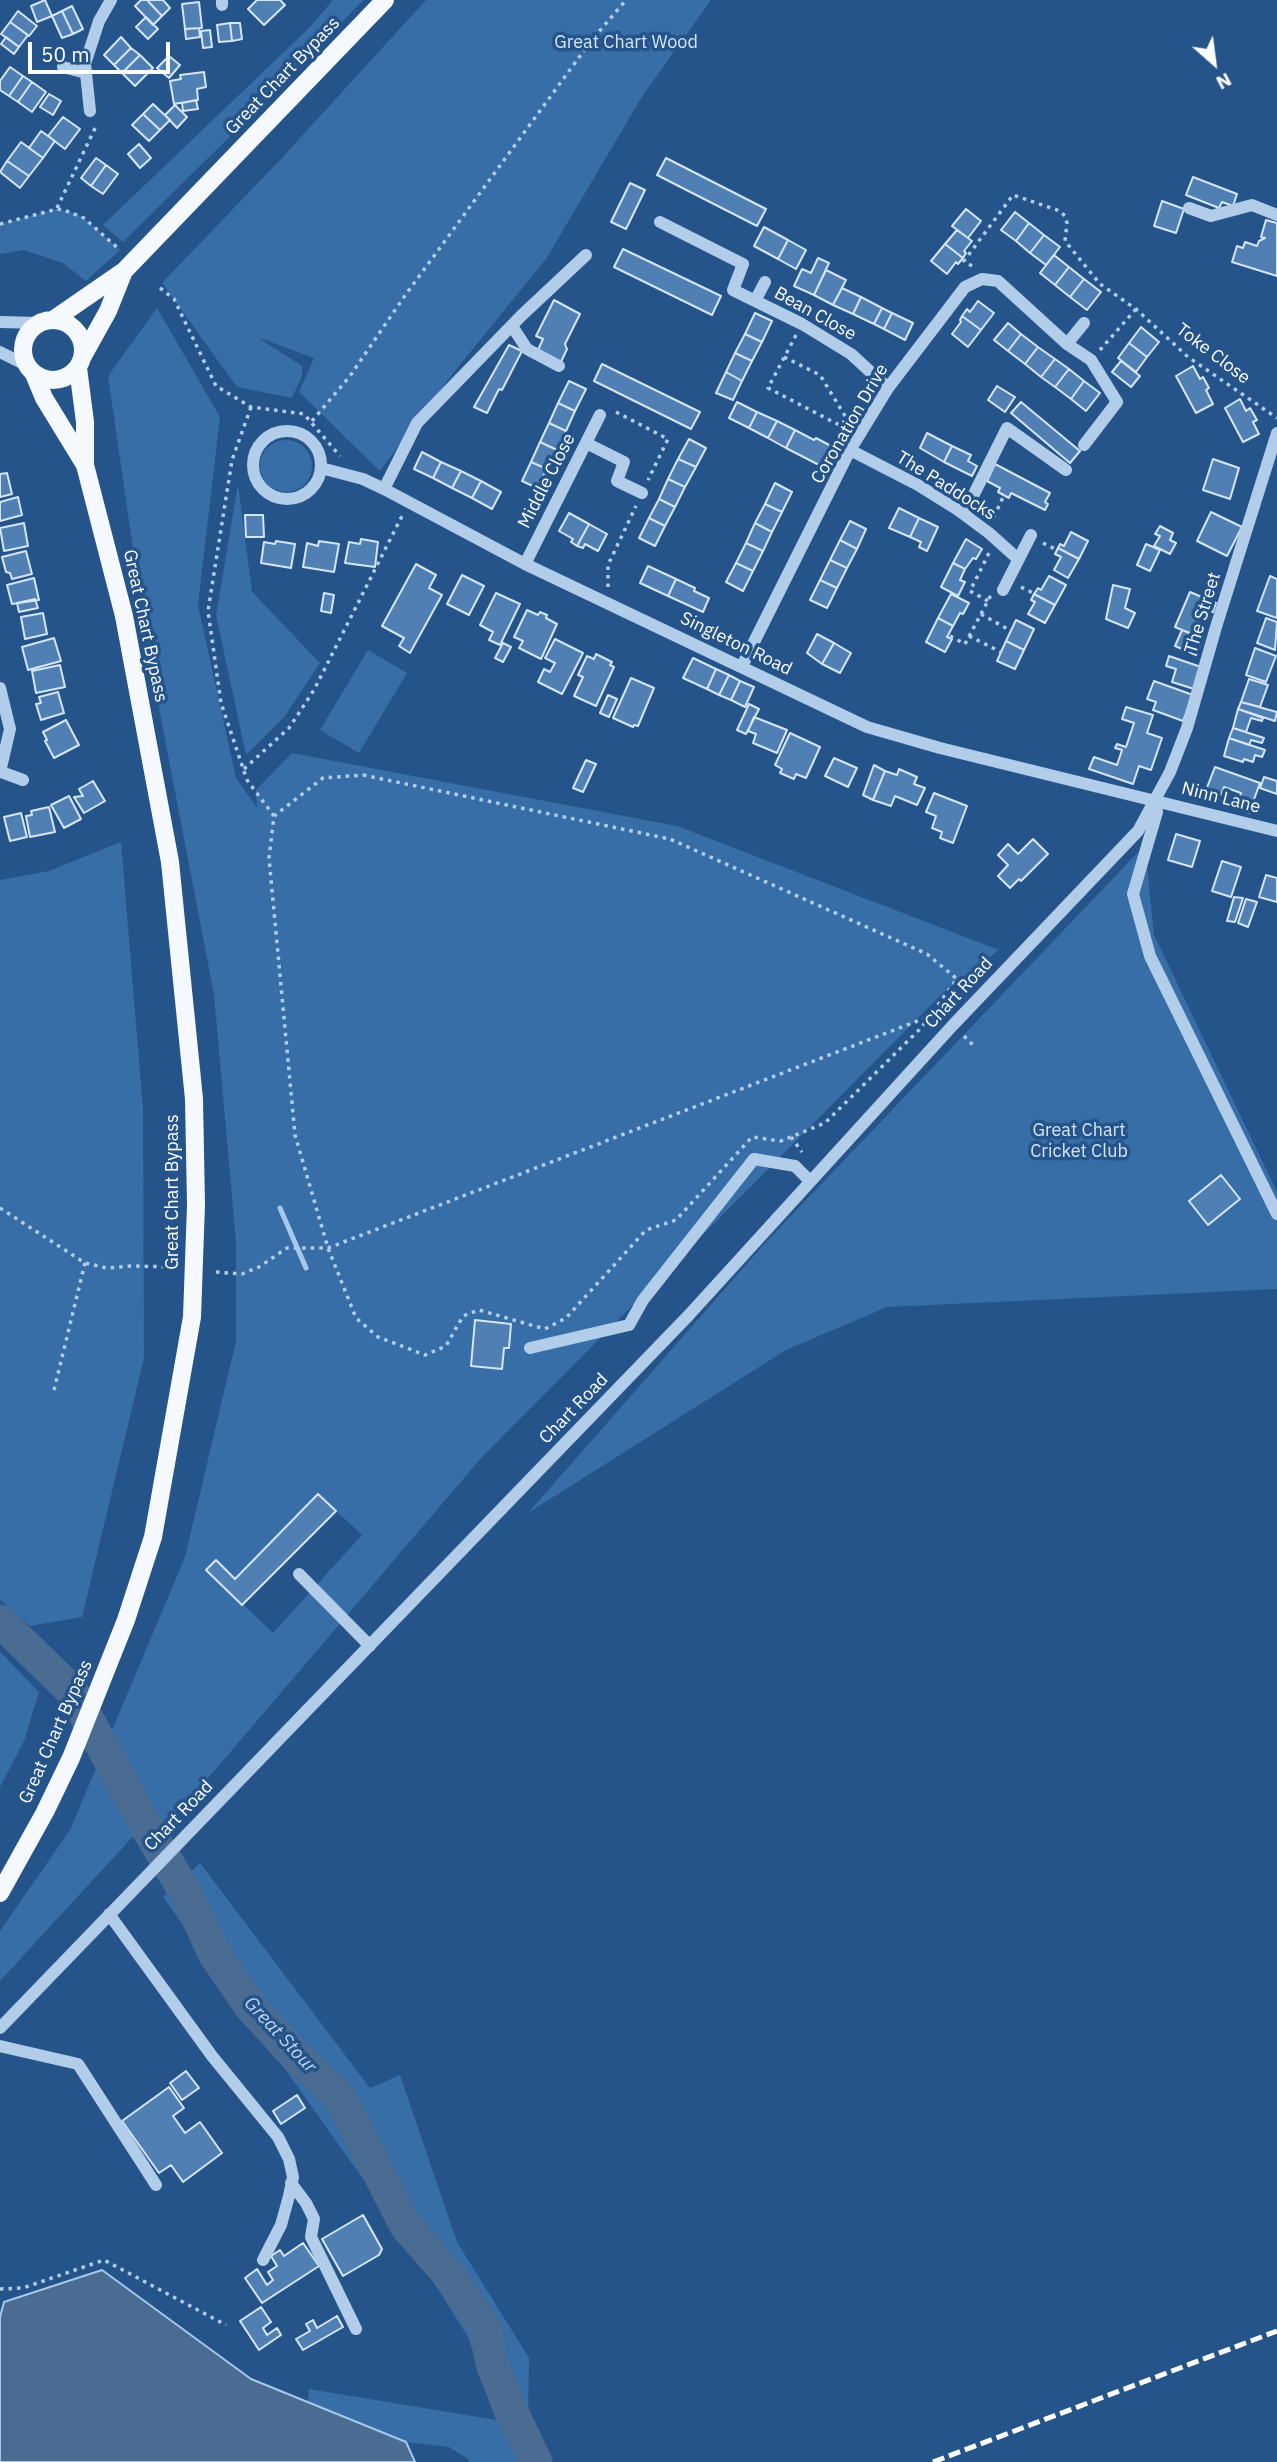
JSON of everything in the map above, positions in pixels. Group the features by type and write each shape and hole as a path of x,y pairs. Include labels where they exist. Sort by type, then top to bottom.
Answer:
{"main road":[{"name":"Great Chart Bypass","path":"46,321 124,271 385,0"},
{"name":"Great Chart Bypass","path":"0,1893 45,1812 71,1758 126,1620 153,1537 192,1317 194,1099 170,862 124,617 85,465 80,362 108,311 124,271"},
{"path":"46,321 62,321 77,331 83,347 80,362 71,375 53,381 30,370 23,356 23,346 31,329 46,321"},
{"name":"Great Chart Bypass","path":"30,370 85,465"}],"street":[{"path":"90,111 85,64 99,21 111,0"},
{"path":"63,67 86,73"},
{"path":"1189,208 1202,215 1211,216 1252,205 1277,215"},
{"name":"Bean Close","path":"660,222 743,264 733,290 802,324 851,354 888,388"},
{"path":"384,489 417,423 586,255"},
{"name":"Coronation Drive","path":"743,666 850,450 888,388 965,287 982,279 991,279"},
{"path":"991,279 1006,286 1067,344 1091,360 1117,402 1084,445"},
{"name":"Bean Close","path":"755,301 765,282"},
{"path":"0,322 46,321"},
{"path":"1067,344 1084,323"},
{"path":"512,326 527,349 559,366"},
{"path":"0,352 30,370"},
{"name":"Middle Close","path":"525,564 600,415"},
{"path":"964,514 1007,428 1066,470"},
{"path":"293,431 309,438 319,453 321,468 317,482 310,489 295,498 286,499 265,491 256,479 253,461 259,444 267,437 278,432 293,431"},
{"name":"The Street","path":"1155,799 1170,772 1187,728 1216,628 1273,461 1277,433"},
{"path":"586,443 624,462 617,481 642,493"},
{"name":"The Paddocks","path":"850,450 918,485 964,514 1018,559"},
{"name":"Singleton Road","path":"321,468 363,479 525,564 867,727 940,748 1155,799"},
{"path":"1009,587 1018,559 1034,538"},
{"path":"0,688 10,729 1,772 23,780"},
{"path":"1155,799 1157,812 1133,894 1150,957 1277,1214"},
{"name":"Ninn Lane","path":"1155,799 1277,831"},
{"name":"Chart Road","path":"0,2028 688,1316 953,1025 1138,831 1155,799"},
{"path":"530,1348 629,1325 643,1300 754,1159 795,1166 810,1181"},
{"path":"299,1574 370,1647"},
{"path":"109,1914 212,2056 278,2137 289,2159 292,2183 281,2225 263,2260"},
{"path":"0,2046 78,2064 156,2185"},
{"path":"292,2183 314,2219 311,2237 356,2329"}],"path":[{"path":"312,421 350,376 404,297 591,41 626,0"},
{"path":"57,209 100,116 90,111"},
{"name":"Toke Close","path":"991,279 964,261 1013,194 1060,211 1067,223 1065,241 1100,284 1136,309 1188,357 1277,418"},
{"path":"0,224 57,209 84,218 121,250"},
{"path":"160,288 174,299 216,386 251,407 304,414 337,450 343,463 363,479"},
{"path":"1091,360 1136,309"},
{"path":"802,324 768,388 859,436"},
{"path":"784,357 820,375 847,419 842,427"},
{"path":"251,407 232,460 208,611 221,703 247,780 274,816 269,858 295,1135 328,1248 356,1318 378,1337 425,1355 446,1346 463,1316 479,1310 545,1329 566,1318 646,1230 676,1220 752,1137 782,1141 825,1123 928,1017 957,979 927,954 670,839 363,775 323,778 274,816"},
{"path":"988,601 971,591 1004,495"},
{"path":"244,770 289,729 314,690 409,503"},
{"path":"1034,538 1057,550"},
{"path":"950,636 965,644 995,587 1009,587 1033,593"},
{"path":"981,614 1011,631"},
{"path":"969,636 1001,652"},
{"path":"216,1272 242,1274 259,1267 287,1248 328,1248 928,1017 942,1016 953,1025"},
{"path":"0,1208 85,1264 107,1268 174,1267"},
{"path":"54,1390 85,1264"},
{"path":"0,2289 23,2288 104,2260 226,2325"}],"green space":[{"path":"333,0 363,0 286,81 123,242 103,225 309,28"},
{"name":"Great Chart Wood","path":"426,0 711,0 643,95 546,259 454,372 380,471 299,392 314,358 257,337 302,366 302,376 292,398 237,387 162,283 279,161"},
{"path":"57,209 84,218 120,250 86,281 63,263 24,250 0,254 0,224"},
{"path":"157,308 220,417 198,605 236,778 257,808 256,790 292,753 677,826 999,950 945,991 482,1457 163,1831 138,1831 0,1981 0,1931 70,1830 185,1557 236,1341 236,1242 214,995 147,645 108,376","holes":["318,1494 362,1535 273,1633 207,1570 217,1561 235,1579"]},
{"path":"286,440 296,442 304,448 310,456 310,476 304,484 296,490 286,492 276,490 268,484 262,476 260,466 262,456 268,448 276,442"},
{"path":"238,484 252,592 320,663 285,716 246,755 216,615"},
{"path":"368,650 407,673 359,753 320,730"},
{"path":"121,842 143,1108 144,1358 82,1617 30,1626 0,1600 0,880 49,871"},
{"name":"Great Chart Cricket Club","path":"1145,845 1154,935 1277,1192 1277,1289 887,1307 786,1350 528,1513 766,1242"},
{"path":"0,1652 39,1692 24,1741 0,1787"},
{"path":"200,1863 370,2088 400,2075 457,2242 529,2358 528,2423 545,2462 469,2462 449,2447 406,2442 308,2402 309,2389 496,2420 468,2337 414,2251 163,1897"}],"shaded area":[{"path":"102,2270 251,2379 406,2442 415,2462 0,2462 0,2317 4,2302"}],"building":[{"path":"45,0 52,16 37,22 31,6"},
{"path":"141,0 147,0 162,16 153,25 135,6"},
{"path":"147,0 163,0 170,8 162,16"},
{"path":"257,0 280,0 285,5 264,25 248,9"},
{"path":"199,2 202,28 185,29 182,4"},
{"path":"72,6 83,29 73,34 62,11"},
{"path":"18,11 37,26 29,36 10,22"},
{"path":"62,11 73,34 62,38 52,16"},
{"path":"146,17 158,29 148,39 136,27"},
{"path":"10,22 28,35 19,47 1,34"},
{"path":"230,23 240,23 242,39 232,41"},
{"path":"230,23 232,41 219,42 217,25"},
{"path":"199,28 200,37 186,39 185,29"},
{"path":"210,30 212,47 203,48 201,31"},
{"path":"6,37 19,47 14,54 1,44"},
{"path":"121,37 131,48 114,65 104,55"},
{"path":"131,48 140,55 122,73 114,65"},
{"path":"140,55 153,68 135,86 122,73"},
{"path":"169,56 180,65 169,78 157,68"},
{"path":"10,67 23,76 9,96 0,90 0,81"},
{"path":"204,72 206,87 197,89 198,100 174,104 170,81 181,79 180,75"},
{"path":"23,76 32,82 18,102 9,96"},
{"path":"32,82 46,92 32,112 18,102"},
{"path":"49,94 61,101 53,115 40,107"},
{"path":"196,100 198,109 183,111 182,103"},
{"path":"153,104 170,120 160,130 143,114"},
{"path":"175,105 187,117 177,128 165,115"},
{"path":"143,114 160,130 149,141 132,125"},
{"path":"63,117 80,129 65,149 48,136"},
{"path":"41,131 55,141 43,158 29,148"},
{"path":"21,142 43,158 29,176 7,161"},
{"path":"139,144 151,158 140,168 128,154"},
{"path":"96,158 106,165 91,186 81,178"},
{"path":"666,158 766,209 757,226 657,175"},
{"path":"7,161 29,176 20,188 0,172"},
{"path":"106,165 118,174 103,194 91,186"},
{"path":"1193,177 1237,194 1233,206 1222,202 1219,208 1186,195"},
{"path":"630,183 645,190 626,229 611,222"},
{"path":"1162,201 1184,209 1176,233 1154,226"},
{"path":"966,209 981,221 968,238 952,226"},
{"path":"1015,212 1029,223 1016,241 1001,230"},
{"path":"1266,220 1277,223 1277,276 1232,262 1237,246 1243,248 1245,242 1257,246 1259,241 1265,238 1261,237"},
{"path":"1029,223 1044,235 1030,253 1016,241"},
{"path":"764,227 788,240 778,259 754,246"},
{"path":"957,230 972,241 964,251 966,253 963,258 945,244"},
{"path":"1044,235 1060,247 1046,265 1030,253"},
{"path":"788,240 806,250 796,269 778,259"},
{"path":"945,244 963,258 958,264 956,262 947,274 931,261"},
{"path":"623,249 721,296 712,315 614,267"},
{"path":"1054,255 1069,267 1055,285 1040,273"},
{"path":"818,258 829,263 814,295 794,286 802,269 811,273"},
{"path":"1069,267 1084,279 1070,297 1055,285"},
{"path":"826,270 846,280 833,305 814,295"},
{"path":"1084,279 1101,292 1087,310 1070,297"},
{"path":"842,288 861,297 853,314 833,305"},
{"path":"861,297 882,308 874,324 853,314"},
{"path":"554,300 580,314 565,344 567,349 561,362 538,350 543,339 536,336"},
{"path":"978,301 994,313 981,330 962,316 967,309 970,312"},
{"path":"882,308 892,313 884,329 874,324"},
{"path":"755,313 772,321 762,342 745,334"},
{"path":"892,313 913,323 905,340 884,329"},
{"path":"962,316 981,330 968,347 952,334"},
{"path":"1008,323 1021,334 1008,351 994,340"},
{"path":"1141,327 1159,342 1147,357 1129,343"},
{"path":"745,334 762,342 752,361 735,353"},
{"path":"1021,334 1038,347 1025,364 1008,351"},
{"path":"1129,343 1147,357 1136,372 1118,358"},
{"path":"509,345 522,351 487,413 474,407"},
{"path":"1038,347 1055,359 1041,377 1025,364"},
{"path":"735,353 752,361 742,381 726,372"},
{"path":"1055,359 1069,369 1055,387 1041,377"},
{"path":"1121,361 1140,376 1131,387 1112,372"},
{"path":"602,364 700,412 691,429 594,381"},
{"path":"1193,366 1209,388 1206,390 1213,404 1196,413 1176,376"},
{"path":"1069,369 1084,381 1071,399 1055,387"},
{"path":"726,372 742,381 733,400 716,393"},
{"path":"569,381 586,389 575,411 558,403"},
{"path":"1084,381 1100,393 1086,411 1071,399"},
{"path":"997,386 1015,397 1005,412 988,400"},
{"path":"1240,399 1246,411 1250,408 1257,420 1253,422 1259,434 1243,442 1225,408"},
{"path":"737,402 757,412 749,428 729,418"},
{"path":"1021,402 1080,451 1070,463 1011,413"},
{"path":"558,403 575,411 566,431 549,423"},
{"path":"757,412 777,421 768,438 749,428"},
{"path":"777,421 795,430 786,448 768,438"},
{"path":"549,423 566,431 557,450 540,442"},
{"path":"795,430 831,446 821,466 786,448"},
{"path":"927,433 952,446 944,462 920,448"},
{"path":"689,439 706,448 696,467 678,459"},
{"path":"540,442 557,450 547,469 531,462"},
{"path":"952,446 971,455 968,461 977,466 972,476 944,462"},
{"path":"422,452 441,462 433,478 414,469"},
{"path":"678,459 696,467 685,487 668,479"},
{"path":"1213,459 1239,468 1230,499 1203,490"},
{"path":"441,462 461,471 452,488 433,478"},
{"path":"531,462 547,469 537,488 522,481"},
{"path":"995,464 1050,493 1045,502 1048,504 1045,510 1011,493 1009,498 998,492 1000,488 987,481"},
{"path":"461,471 481,481 472,498 452,488"},
{"path":"7,473 12,494 0,497 0,474"},
{"path":"668,479 685,487 675,507 659,499"},
{"path":"481,481 501,492 492,509 472,498"},
{"path":"775,483 792,492 782,512 765,504"},
{"path":"18,497 22,515 0,521 0,502"},
{"path":"659,499 675,507 665,526 649,518"},
{"path":"765,504 782,512 772,532 755,523"},
{"path":"899,508 919,518 910,537 889,528"},
{"path":"1211,512 1242,527 1227,556 1197,541"},
{"path":"569,513 589,524 577,546 571,542 573,539 559,531"},
{"path":"245,515 263,515 264,537 246,537"},
{"path":"649,518 665,526 655,546 639,538"},
{"path":"919,518 938,527 927,551 919,547 921,542 910,537"},
{"path":"850,521 866,529 857,549 840,540"},
{"path":"24,523 28,546 4,551 0,528"},
{"path":"755,523 772,532 763,551 746,543"},
{"path":"589,524 607,534 598,551 585,544 583,548 577,546"},
{"path":"1160,526 1173,533 1170,540 1176,543 1170,554 1154,546 1160,536 1155,534"},
{"path":"1071,532 1088,541 1079,559 1058,548 1060,544 1064,546"},
{"path":"361,539 378,542 375,567 345,563 349,542 360,544"},
{"path":"966,539 982,549 965,569 953,563"},
{"path":"840,540 857,549 847,568 830,560"},
{"path":"276,541 295,544 291,568 261,563 264,542 275,544"},
{"path":"319,541 339,544 334,572 303,567 307,543 318,546"},
{"path":"746,543 763,551 753,571 736,563"},
{"path":"1146,544 1160,550 1150,571 1137,565"},
{"path":"1058,548 1079,559 1068,578 1054,570 1061,557 1055,554"},
{"path":"26,551 32,574 12,579 10,573 6,572 2,557"},
{"path":"830,560 847,568 837,588 820,580"},
{"path":"736,563 753,571 743,591 726,582"},
{"path":"953,563 965,569 960,580 965,582 958,596 941,587"},
{"path":"416,564 436,575 429,588 442,595 410,653 399,646 404,638 382,626"},
{"path":"648,566 676,579 668,596 640,583"},
{"path":"462,575 484,586 469,615 447,604"},
{"path":"1049,576 1066,585 1055,605 1034,594 1038,588 1041,590"},
{"path":"1270,576 1277,579 1277,618 1257,611"},
{"path":"34,578 39,600 12,604 7,585"},
{"path":"676,579 709,598 703,612 668,596"},
{"path":"820,580 837,588 827,608 810,600"},
{"path":"1113,585 1130,589 1125,608 1135,613 1128,628 1106,619"},
{"path":"1190,592 1216,603 1213,612 1208,610 1201,627 1205,628 1201,638 1175,627"},
{"path":"324,593 334,595 331,613 321,611"},
{"path":"496,593 520,604 500,645 489,640 493,632 480,625"},
{"path":"951,594 969,603 953,626 938,618"},
{"path":"1034,594 1055,605 1045,623 1028,614 1035,602 1031,600"},
{"path":"35,599 38,608 19,612 17,603"},
{"path":"527,610 538,615 540,612 547,615 546,618 557,624 541,659 519,648 523,641 514,637"},
{"path":"43,613 47,634 25,639 21,617"},
{"path":"938,618 953,626 947,637 952,639 945,652 926,642"},
{"path":"1266,618 1277,622 1275,650 1257,643"},
{"path":"1016,620 1034,629 1024,650 1006,641"},
{"path":"1182,630 1203,638 1196,655 1175,646"},
{"path":"817,634 834,643 822,664 807,653"},
{"path":"54,638 61,661 28,670 22,647"},
{"path":"555,639 583,653 562,694 538,682 544,669 550,672 555,663 545,658"},
{"path":"1006,641 1024,650 1015,669 997,661"},
{"path":"503,643 511,647 503,662 495,658"},
{"path":"834,643 851,653 840,673 822,664"},
{"path":"1255,648 1276,656 1266,682 1246,675"},
{"path":"596,654 612,662 610,665 614,667 596,706 574,696 583,677 578,675 587,656 594,659"},
{"path":"1169,656 1201,667 1194,689 1172,682 1176,669 1166,666"},
{"path":"693,658 716,669 707,689 683,678"},
{"path":"60,665 65,687 36,693 32,671"},
{"path":"716,669 729,675 719,695 707,689"},
{"path":"729,675 740,681 731,700 719,695"},
{"path":"631,678 654,688 638,726 633,727 613,718"},
{"path":"1249,679 1268,685 1260,707 1241,702"},
{"path":"740,681 754,687 745,707 731,700"},
{"path":"1154,681 1193,695 1183,721 1153,710 1156,702 1147,699"},
{"path":"58,692 64,713 41,720 36,704 41,703 39,697"},
{"path":"608,695 617,699 609,717 600,713"},
{"path":"1241,702 1277,712 1275,721 1238,709"},
{"path":"749,704 759,709 746,734 737,730"},
{"path":"1126,707 1153,715 1147,733 1162,738 1151,770 1139,766 1133,784 1089,769 1094,757 1117,765 1122,750 1115,748 1117,744 1126,747 1134,723 1122,719"},
{"path":"1238,709 1263,718 1262,721 1251,718 1246,732 1233,728"},
{"path":"754,717 787,730 777,753 753,743 756,734 748,731"},
{"path":"66,720 79,745 54,758 43,732"},
{"path":"1233,728 1264,738 1262,743 1251,740 1249,745 1229,738"},
{"path":"790,733 820,747 806,778 796,774 794,779 780,773 782,769 775,765"},
{"path":"1229,738 1265,750 1262,757 1255,755 1253,762 1244,759 1243,762 1224,756"},
{"path":"834,758 857,768 848,787 825,776"},
{"path":"586,760 596,764 583,792 573,788"},
{"path":"874,765 885,771 873,800 863,795"},
{"path":"1215,767 1260,783 1249,813 1235,808 1241,793 1224,787 1221,795 1206,790"},
{"path":"899,769 917,777 914,784 925,788 917,805 895,796 891,806 873,800 885,771 897,775"},
{"path":"1264,777 1277,781 1277,794 1260,788"},
{"path":"93,781 105,801 84,813 74,797 83,796 79,789"},
{"path":"934,793 967,806 953,843 940,838 942,832 932,828 936,816 926,812"},
{"path":"69,796 81,819 64,828 51,805"},
{"path":"49,807 55,832 30,837 26,816 32,815 31,811"},
{"path":"21,813 27,837 10,841 4,817"},
{"path":"1176,834 1200,841 1192,867 1168,860"},
{"path":"1033,839 1048,854 1021,881 1019,879 1010,888 998,876 1008,865 998,855 1008,844 1018,854"},
{"path":"1222,861 1241,867 1231,897 1212,891"},
{"path":"1266,875 1277,878 1277,902 1259,897"},
{"path":"1234,897 1243,898 1235,922 1227,921"},
{"path":"1246,899 1257,902 1248,927 1238,923"},
{"path":"1221,1175 1240,1199 1208,1225 1189,1201"},
{"path":"475,1320 511,1324 509,1348 504,1348 502,1369 471,1366"},
{"path":"318,1494 336,1511 242,1605 206,1570 216,1560 235,1579"},
{"path":"186,2071 199,2088 182,2100 170,2083"},
{"path":"169,2087 184,2108 173,2116 185,2133 200,2122 222,2153 183,2182 171,2165 159,2173 122,2121"},
{"path":"297,2095 305,2108 281,2124 273,2111"},
{"path":"363,2215 382,2249 379,2255 343,2276 322,2239"},
{"path":"303,2243 319,2266 262,2303 245,2278 257,2269 267,2285 273,2280 268,2272 277,2266 271,2256 280,2250 284,2256"},
{"path":"261,2307 271,2322 263,2328 267,2335 277,2328 281,2335 259,2350 240,2321"},
{"path":"337,2316 343,2327 303,2350 296,2339 310,2331 306,2324 313,2320 317,2328"}],"waterway":[{"path":"280,1208 306,1268"},
{"name":"Great Stour","path":"0,1621 72,1691 189,1899 215,1955 250,2006 295,2055 340,2097 406,2226 449,2275 485,2328 493,2367 536,2462"}],"railway":[{"path":"933,2462 1277,2331"}]}
